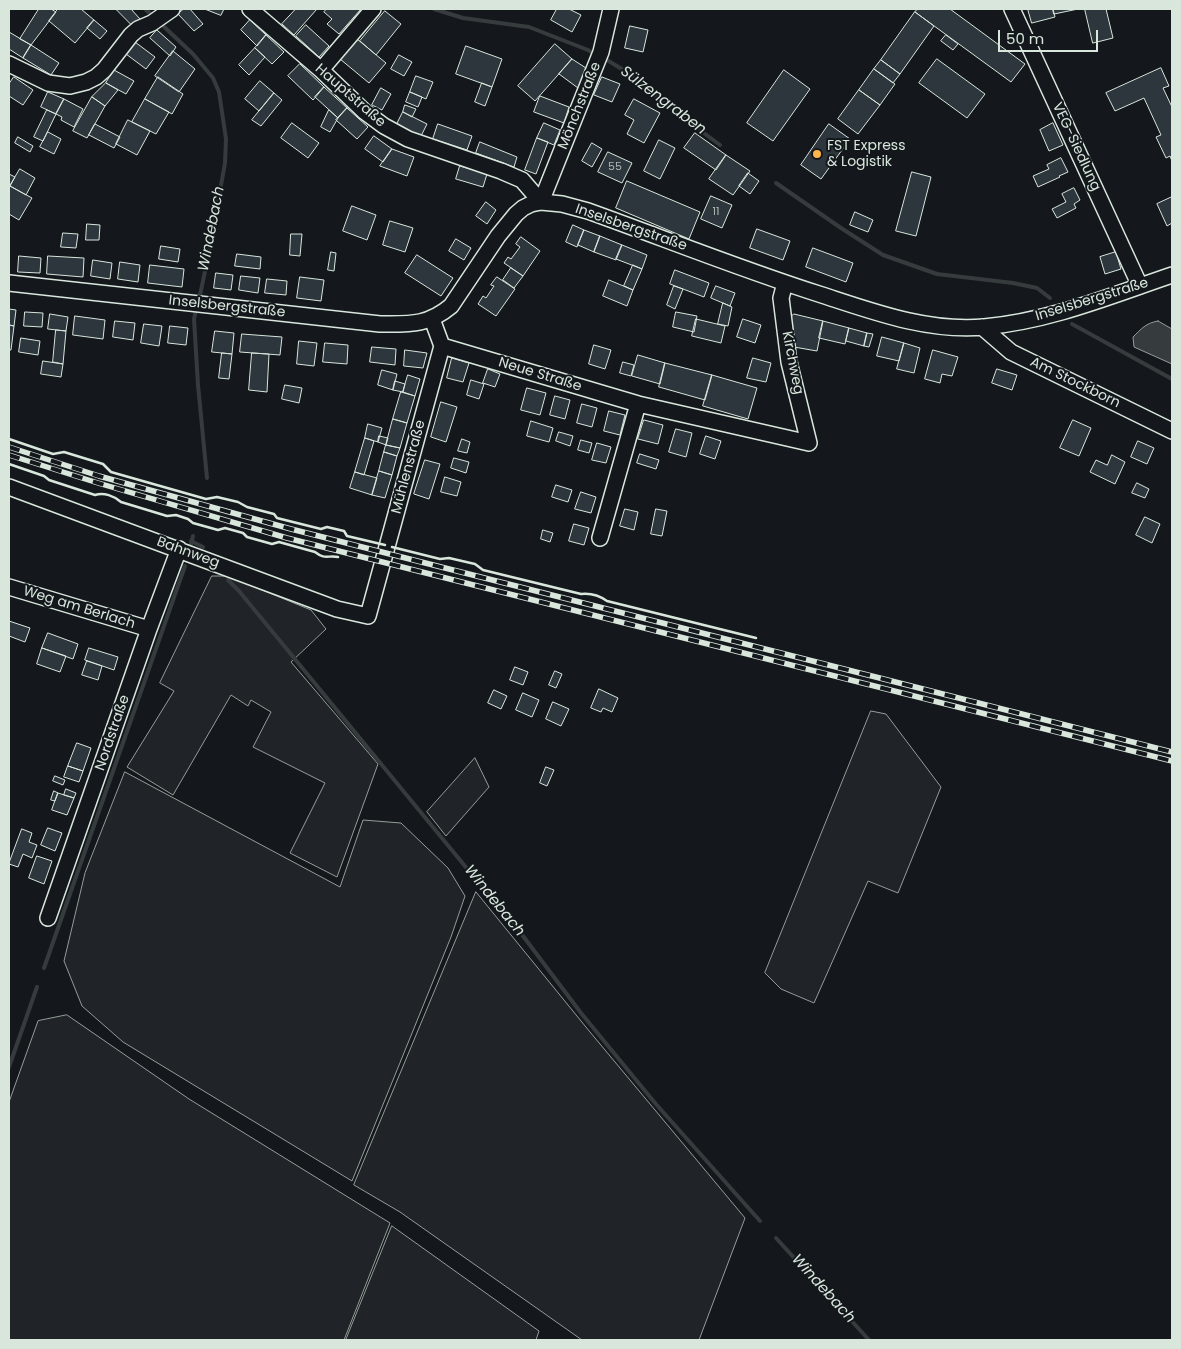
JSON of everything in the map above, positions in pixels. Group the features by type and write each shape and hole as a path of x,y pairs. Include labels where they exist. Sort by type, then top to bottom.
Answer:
{"street":[{"path":"9,65 48,83 61,86 77,85 96,77 104,70 131,35 138,29 155,21 172,9"},
{"name":"Hauptstraße","path":"250,9 365,112 384,126 408,139 522,180 541,202"},
{"path":"320,70 373,9"},
{"name":"Mönchstraße","path":"541,202 600,55 611,9"},
{"name":"VEG-Siedlung","path":"1012,9 1140,286"},
{"name":"Inselsbergstraße","path":"9,283 380,324 409,324 432,319 442,314 451,306 498,236 516,214 531,204 541,202 562,204 588,210 785,283 858,307 908,321 944,327 982,327 1018,322 1069,311 1172,275"},
{"name":"Kirchweg","path":"785,283 781,298 789,362 809,442"},
{"path":"432,319 442,346"},
{"name":"Am Stockborn","path":"982,327 1011,352 1172,431"},
{"name":"Neue Straße","path":"442,346 638,404 809,442"},
{"name":"Mühlenstraße","path":"368,616 442,346"},
{"path":"600,538 638,404"},
{"name":"Bahnweg","path":"9,487 337,609 368,616"},
{"name":"Nordstraße","path":"48,918 149,629 179,549"},
{"name":"Weg am Berlach","path":"9,587 149,629"}],"shaded area":[{"path":"1158,321 1172,329 1172,364 1134,347 1133,337 1147,325"},
{"path":"212,576 228,576 311,610 326,629 291,662 378,764 337,877 290,853 325,783 253,747 271,712 251,700 248,706 231,695 173,795 127,767 174,691 160,683"},
{"path":"871,711 886,714 941,787 898,893 868,881 814,1003 781,989 765,973"},
{"path":"475,758 489,787 446,836 427,812"},
{"path":"125,772 340,887 363,820 401,823 448,868 465,896 451,937 352,1181 123,1042 82,1006 64,961 85,873"},
{"path":"476,892 745,1218 699,1340 582,1340 400,1212 354,1185"},
{"path":"67,1015 189,1099 390,1223 344,1340 9,1340 9,1102 38,1021"},
{"path":"392,1226 539,1331 536,1340 346,1340"}],"building":[{"path":"39,9 51,9 56,12 31,45 20,39"},
{"path":"58,9 81,9 94,20 75,43 49,21"},
{"path":"116,9 131,9 140,19 133,26"},
{"path":"184,9 190,9 203,24 194,31 178,14"},
{"path":"205,9 224,9 221,15"},
{"path":"296,9 317,9 294,35 282,24"},
{"path":"327,9 361,9 339,34 327,24 332,19 324,12"},
{"path":"557,9 569,9 581,15 572,32 551,20"},
{"path":"918,9 950,9 1025,64 1011,82 915,12"},
{"path":"1028,9 1053,9 1055,17 1032,23"},
{"path":"1053,9 1078,9 1054,14"},
{"path":"1085,9 1106,9 1113,38 1093,43"},
{"path":"385,11 401,24 376,55 360,41"},
{"path":"915,12 934,26 900,74 881,60"},
{"path":"94,20 107,31 100,39 87,28"},
{"path":"250,20 266,35 257,46 241,30"},
{"path":"306,25 329,46 319,57 296,36"},
{"path":"630,26 648,30 643,52 625,48"},
{"path":"157,30 176,47 170,56 150,38"},
{"path":"9,32 31,45 23,58 9,49"},
{"path":"266,35 284,52 272,64 255,48"},
{"path":"946,35 958,44 953,50 941,41"},
{"path":"357,39 386,63 369,83 340,59"},
{"path":"135,42 155,57 146,69 126,54"},
{"path":"555,44 572,59 535,101 518,86"},
{"path":"31,45 59,63 51,75 23,58"},
{"path":"466,46 502,59 492,87 456,74"},
{"path":"255,48 265,57 249,75 239,65"},
{"path":"173,51 195,69 179,92 155,76"},
{"path":"399,55 412,62 404,76 391,69"},
{"path":"572,59 586,68 578,88 559,74"},
{"path":"937,59 985,94 967,118 919,83"},
{"path":"881,60 900,74 893,83 874,69"},
{"path":"300,64 324,87 313,100 288,76"},
{"path":"1161,68 1169,86 1163,88 1172,107 1172,161 1170,156 1166,158 1156,137 1161,135 1144,98 1115,111 1106,93"},
{"path":"874,69 895,84 880,105 859,90"},
{"path":"114,70 134,81 126,94 106,83"},
{"path":"784,70 810,89 773,141 747,123"},
{"path":"416,76 433,82 426,99 410,92"},
{"path":"14,77 33,90 23,105 9,96 9,84"},
{"path":"158,77 183,94 172,114 145,99"},
{"path":"602,77 620,84 612,102 594,95"},
{"path":"260,81 274,93 259,111 245,99"},
{"path":"106,83 118,90 105,106 92,97"},
{"path":"482,83 492,87 485,106 475,102"},
{"path":"324,87 347,108 338,118 315,97"},
{"path":"381,88 391,94 382,110 372,105"},
{"path":"859,90 880,105 858,134 838,119"},
{"path":"48,92 64,99 56,114 41,107"},
{"path":"410,92 422,97 418,107 406,102"},
{"path":"274,93 282,100 261,126 252,120"},
{"path":"540,96 569,107 564,123 534,112"},
{"path":"92,97 105,106 87,138 73,131"},
{"path":"64,99 83,109 74,127 61,120 62,117 56,114"},
{"path":"145,99 169,112 156,134 132,122"},
{"path":"634,99 660,113 644,143 627,134 634,120 625,115"},
{"path":"405,105 416,109 412,117 403,112"},
{"path":"347,108 368,127 357,139 336,120"},
{"path":"47,110 56,114 43,141 34,137"},
{"path":"329,110 338,118 330,132 321,127"},
{"path":"403,112 427,124 420,138 396,126"},
{"path":"128,120 150,131 137,155 116,144"},
{"path":"292,123 319,143 308,158 281,138"},
{"path":"544,123 560,130 554,145 537,138"},
{"path":"1053,123 1063,145 1049,151 1040,130"},
{"path":"95,124 120,137 114,148 89,135"},
{"path":"438,124 472,136 467,150 433,139"},
{"path":"829,124 850,139 821,179 801,165"},
{"path":"48,132 61,139 54,154 40,147"},
{"path":"695,133 726,155 716,170 684,148"},
{"path":"374,136 392,149 383,162 365,149"},
{"path":"18,137 33,146 30,152 15,143"},
{"path":"537,138 548,142 536,174 525,170"},
{"path":"659,140 675,148 660,179 644,171"},
{"path":"480,142 517,157 514,167 476,153"},
{"path":"592,143 602,149 592,167 582,161"},
{"path":"392,149 414,157 407,176 380,166"},
{"path":"608,152 632,163 622,183 598,172"},
{"path":"726,155 750,171 733,195 709,179"},
{"path":"1061,158 1068,172 1038,187 1033,176 1049,169 1047,165"},
{"path":"460,166 487,174 483,187 456,179"},
{"path":"20,169 35,178 26,195 10,186"},
{"path":"912,172 931,177 916,236 896,231"},
{"path":"748,173 759,181 750,194 739,186"},
{"path":"9,174 15,177 10,186 9,185"},
{"path":"627,181 700,212 689,239 616,208"},
{"path":"10,186 32,198 19,220 9,214"},
{"path":"1074,188 1080,200 1074,204 1076,208 1057,218 1052,209 1066,202 1062,194"},
{"path":"711,196 732,205 722,228 701,219"},
{"path":"1172,197 1172,223 1167,226 1157,204"},
{"path":"486,202 496,210 487,224 476,216"},
{"path":"352,206 376,215 367,240 343,231"},
{"path":"855,212 873,220 868,232 850,225"},
{"path":"390,221 413,228 405,252 383,245"},
{"path":"87,224 100,225 99,240 86,240"},
{"path":"573,225 584,230 577,247 566,242"},
{"path":"757,229 790,241 783,260 750,248"},
{"path":"584,230 600,236 594,252 578,245"},
{"path":"63,233 78,234 76,248 61,247"},
{"path":"291,234 302,234 300,256 290,255"},
{"path":"600,236 622,245 616,260 594,252"},
{"path":"521,237 540,251 523,276 504,263 508,257 511,259 520,247 516,244"},
{"path":"456,239 471,248 464,260 449,251"},
{"path":"622,245 647,255 642,269 616,259"},
{"path":"161,246 180,249 178,262 159,259"},
{"path":"813,248 853,263 846,282 806,267"},
{"path":"331,252 336,253 334,271 328,270"},
{"path":"1116,252 1121,269 1105,274 1100,257"},
{"path":"237,254 261,257 260,269 235,266"},
{"path":"417,255 453,278 441,296 405,273"},
{"path":"19,256 41,258 40,273 18,272"},
{"path":"48,256 84,258 83,277 47,274"},
{"path":"93,260 112,263 110,279 91,276"},
{"path":"120,262 140,265 138,282 118,279"},
{"path":"150,265 184,269 182,287 148,283"},
{"path":"633,265 642,269 633,290 624,286"},
{"path":"511,268 523,276 514,288 503,280"},
{"path":"675,270 709,283 704,297 670,284"},
{"path":"216,273 233,275 231,290 214,288"},
{"path":"241,276 260,278 258,293 239,290"},
{"path":"300,277 324,280 321,301 297,298"},
{"path":"497,277 515,289 496,316 478,304 483,296 486,298 494,286 491,285"},
{"path":"267,279 287,281 286,295 265,293"},
{"path":"609,280 633,290 627,306 603,296"},
{"path":"674,286 683,289 675,309 667,305"},
{"path":"716,286 735,293 730,306 711,298"},
{"path":"723,303 732,307 728,326 718,324"},
{"path":"9,309 16,310 14,326 9,325"},
{"path":"25,312 43,313 42,327 24,326"},
{"path":"676,312 697,316 694,332 673,327"},
{"path":"50,314 68,317 66,331 48,329"},
{"path":"794,314 823,321 817,351 794,347 790,318"},
{"path":"75,316 105,320 103,339 73,335"},
{"path":"696,319 725,326 721,343 692,336"},
{"path":"743,319 761,325 755,343 737,337"},
{"path":"115,321 135,323 133,340 113,337"},
{"path":"823,321 849,328 845,344 819,338"},
{"path":"144,324 162,326 159,346 141,343"},
{"path":"9,325 14,326 11,350 9,350"},
{"path":"170,326 188,328 186,345 168,343"},
{"path":"849,328 867,333 864,346 846,341"},
{"path":"56,330 66,331 63,364 53,362"},
{"path":"215,331 234,333 232,354 212,352"},
{"path":"867,333 873,334 869,347 864,346"},
{"path":"242,334 282,337 280,355 240,352"},
{"path":"882,337 904,343 899,361 877,356"},
{"path":"21,338 40,341 38,355 19,352"},
{"path":"299,341 317,343 314,366 297,364"},
{"path":"325,343 348,345 347,364 323,362"},
{"path":"904,343 920,348 914,373 897,369"},
{"path":"594,345 611,350 605,369 589,364"},
{"path":"372,347 396,349 395,365 370,362"},
{"path":"405,350 427,353 423,368 404,366"},
{"path":"933,350 958,357 952,376 942,374 940,383 925,379"},
{"path":"222,353 232,354 229,379 219,378"},
{"path":"252,353 269,354 267,392 249,390"},
{"path":"638,355 665,363 660,384 632,376"},
{"path":"452,358 469,363 463,382 447,378"},
{"path":"753,358 771,363 766,382 747,378"},
{"path":"43,361 63,364 61,377 41,374"},
{"path":"623,362 634,365 631,376 620,373"},
{"path":"665,363 712,375 705,400 659,387"},
{"path":"488,369 500,374 495,387 483,383"},
{"path":"997,369 1017,375 1012,390 992,383"},
{"path":"382,370 397,374 393,390 378,385"},
{"path":"408,375 420,379 415,396 403,392"},
{"path":"712,375 757,388 748,419 703,406"},
{"path":"471,380 484,384 479,399 467,395"},
{"path":"395,381 405,384 403,392 393,390"},
{"path":"285,385 302,388 299,403 282,399"},
{"path":"527,388 546,393 540,415 521,410"},
{"path":"401,392 415,396 407,423 393,419"},
{"path":"555,396 570,400 565,419 550,415"},
{"path":"441,402 457,407 446,442 431,437"},
{"path":"582,404 597,408 592,427 577,423"},
{"path":"609,411 625,415 620,435 604,431"},
{"path":"393,419 407,423 400,448 386,445"},
{"path":"644,420 663,425 658,444 638,439"},
{"path":"1073,420 1091,428 1079,456 1060,448"},
{"path":"531,421 553,428 549,442 527,436"},
{"path":"368,424 382,428 378,442 365,438"},
{"path":"676,429 692,433 686,457 669,452"},
{"path":"559,432 573,436 570,446 556,441"},
{"path":"379,436 388,438 386,445 378,442"},
{"path":"706,436 721,441 715,459 700,454"},
{"path":"365,438 374,441 364,475 355,472"},
{"path":"462,439 470,442 467,453 458,451"},
{"path":"581,440 592,443 589,453 578,450"},
{"path":"1138,441 1154,448 1147,464 1131,457"},
{"path":"597,443 611,447 606,463 592,460"},
{"path":"386,445 400,448 397,456 384,452"},
{"path":"384,452 397,456 392,475 379,471"},
{"path":"640,454 659,460 656,469 637,463"},
{"path":"1112,455 1125,462 1115,484 1090,472 1096,460 1107,465"},
{"path":"454,458 469,462 466,473 451,468"},
{"path":"425,460 440,464 429,499 414,494"},
{"path":"379,471 392,475 385,498 372,495"},
{"path":"355,472 377,478 372,495 350,488"},
{"path":"445,477 461,482 457,496 441,492"},
{"path":"1137,483 1149,489 1145,498 1132,493"},
{"path":"556,485 572,490 568,502 552,497"},
{"path":"581,492 596,497 591,513 575,509"},
{"path":"625,509 638,512 634,530 620,526"},
{"path":"656,509 667,511 662,536 651,534"},
{"path":"1145,517 1160,524 1152,543 1136,535"},
{"path":"574,524 589,528 584,545 569,541"},
{"path":"543,530 553,533 550,542 541,539"},
{"path":"9,621 30,628 25,642 9,636"},
{"path":"48,633 78,644 73,659 42,648"},
{"path":"42,648 66,656 60,672 37,664"},
{"path":"89,648 118,657 114,670 85,660"},
{"path":"87,661 102,666 98,680 82,675"},
{"path":"515,667 528,672 523,685 510,680"},
{"path":"555,671 562,674 556,688 549,685"},
{"path":"599,689 618,698 612,712 603,708 601,712 591,708"},
{"path":"494,690 507,696 501,709 488,703"},
{"path":"523,693 539,700 532,717 516,710"},
{"path":"553,702 569,709 561,726 546,719"},
{"path":"77,743 91,748 83,771 68,766"},
{"path":"68,766 83,771 79,782 64,777"},
{"path":"546,767 554,770 547,786 540,783"},
{"path":"55,776 65,780 63,785 53,781"},
{"path":"66,789 76,793 74,798 64,795"},
{"path":"54,791 58,793 55,801 51,800"},
{"path":"58,793 74,798 67,815 52,810"},
{"path":"48,828 62,833 55,851 41,845"},
{"path":"22,829 32,833 29,842 37,845 32,858 23,854 18,867 9,864"},
{"path":"37,856 52,861 44,884 29,878"}],"waterway":[{"name":"Windebach","path":"145,9 155,18"},
{"name":"Sülzengraben","path":"434,9 463,18 529,27 595,54"},
{"name":"Windebach","path":"160,23 193,54 213,78 219,92 226,139 225,163 199,300"},
{"name":"Sülzengraben","path":"602,57 630,74 666,105 720,145"},
{"name":"Sülzengraben","path":"776,183 883,255 937,274 1013,283 1037,288 1050,298"},
{"name":"Windebach","path":"197,306 194,319 207,478"},
{"name":"Sülzengraben","path":"1072,324 1172,379"},
{"name":"Windebach","path":"191,544 193,536"},
{"name":"Windebach","path":"191,541 203,547"},
{"path":"44,968 185,566"},
{"name":"Windebach","path":"228,580 508,916 581,1013 655,1103 760,1221"},
{"path":"9,1067 37,987"},
{"name":"Windebach","path":"776,1238 869,1340"}],"railway":[{"path":"9,447 99,476 291,529 1172,752"},
{"path":"9,455 287,538 1172,761"}],"wall":[{"path":"9,439 53,454 64,452 103,464 111,472 206,499 217,497 238,502 247,507 274,514 277,518 321,529 327,527 344,531 347,536 385,545"},
{"path":"9,464 44,476 49,480 95,495 109,495 121,502 167,516 176,515 193,523 218,530 225,528 272,544 279,542 315,552 324,557 338,557"},
{"path":"392,547 440,559 449,558 475,564 483,570 581,594 595,595 607,601 756,638"}],"place":[{"name":"FST Express & Logistik","path":"817,154"}]}
